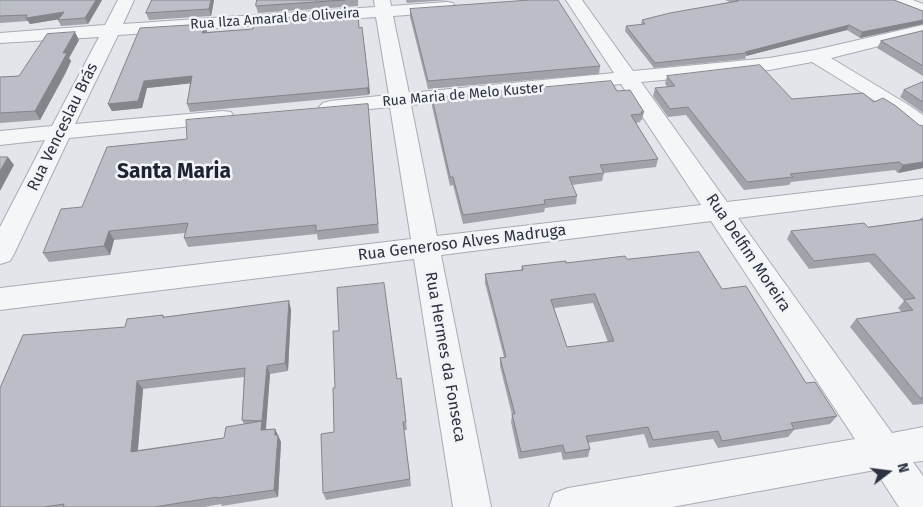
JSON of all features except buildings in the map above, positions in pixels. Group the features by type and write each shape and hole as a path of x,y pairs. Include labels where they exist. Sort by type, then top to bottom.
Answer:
{"street":[{"name":"Rua Venceslau Brás","path":"0,254 126,0"},
{"name":"Rua Delfim Moreira","path":"574,0 922,507"},
{"path":"898,0 923,10"},
{"name":"Rua Ilza Amaral de Oliveira","path":"0,38 383,6 462,6"},
{"name":"Rua Hermes da Fonseca","path":"383,6 472,507"},
{"name":"Rua Maria de Melo Kuster","path":"312,109 724,70 815,56 923,30"},
{"path":"815,56 900,108 923,126"},
{"path":"0,138 244,115"},
{"name":"Rua Generoso Alves Madruga","path":"0,299 923,187"},
{"path":"568,507 923,444"}],"district":[{"name":"Santa Maria","path":"174,172"}]}
